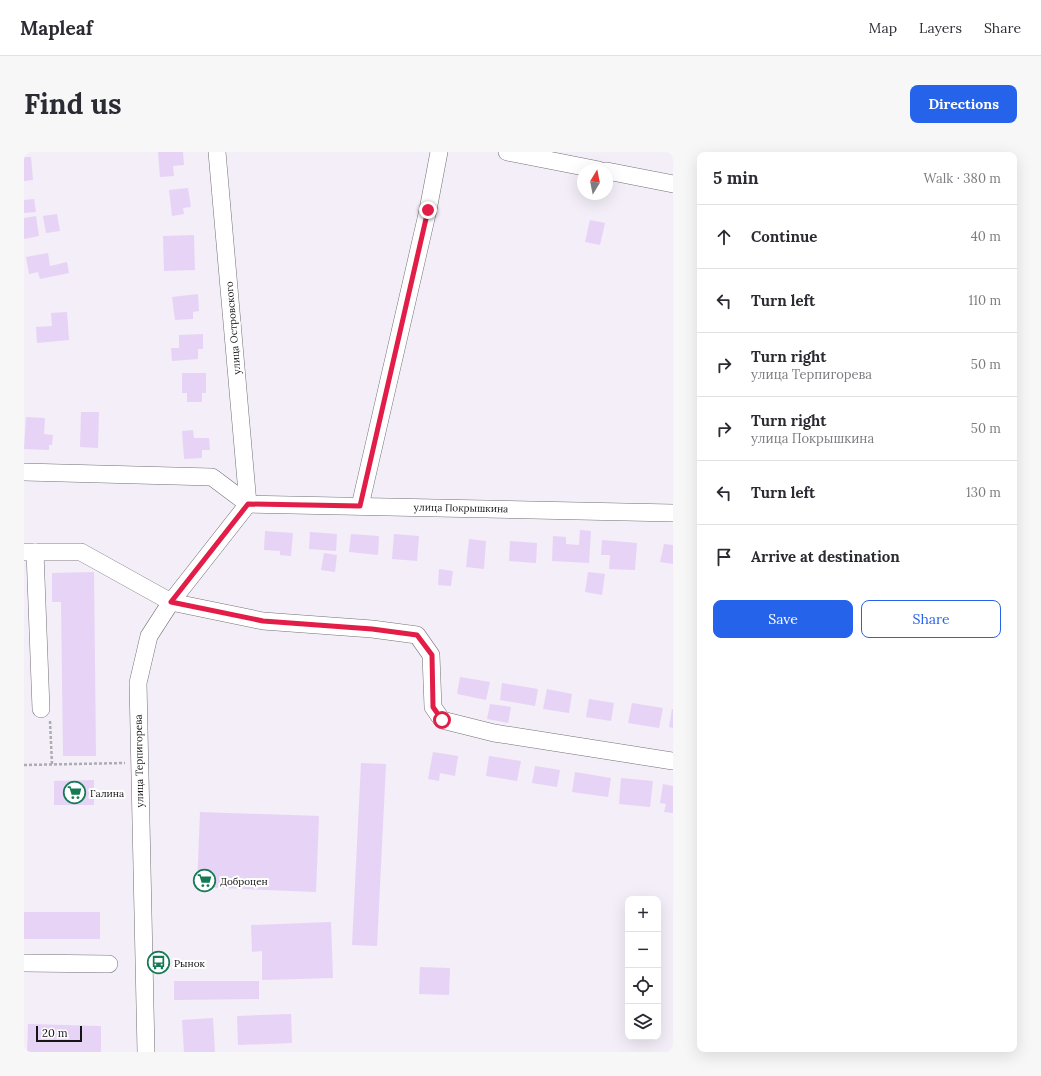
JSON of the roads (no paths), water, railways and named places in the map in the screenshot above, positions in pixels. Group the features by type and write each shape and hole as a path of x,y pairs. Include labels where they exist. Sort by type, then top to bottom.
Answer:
{"street":[{"name":"улица Островского","path":"217,152 248,504"},
{"path":"360,506 428,210 439,152"},
{"path":"507,152 577,166"},
{"path":"613,173 673,184"},
{"path":"24,472 212,477 248,504"},
{"name":"улица Покрышкина","path":"248,504 673,513"},
{"name":"улица Терпигорева","path":"146,1052 138,683 150,636 171,602 248,504"},
{"path":"41,709 30,552 81,552 171,602 263,621 372,629 417,635 432,655 433,707 442,720 494,733 673,761"},
{"path":"24,963 109,964"}],"place":[{"name":"Галина","path":"74,793"},
{"name":"Доброцен","path":"204,881"},
{"name":"Рынок","path":"159,963"}]}
